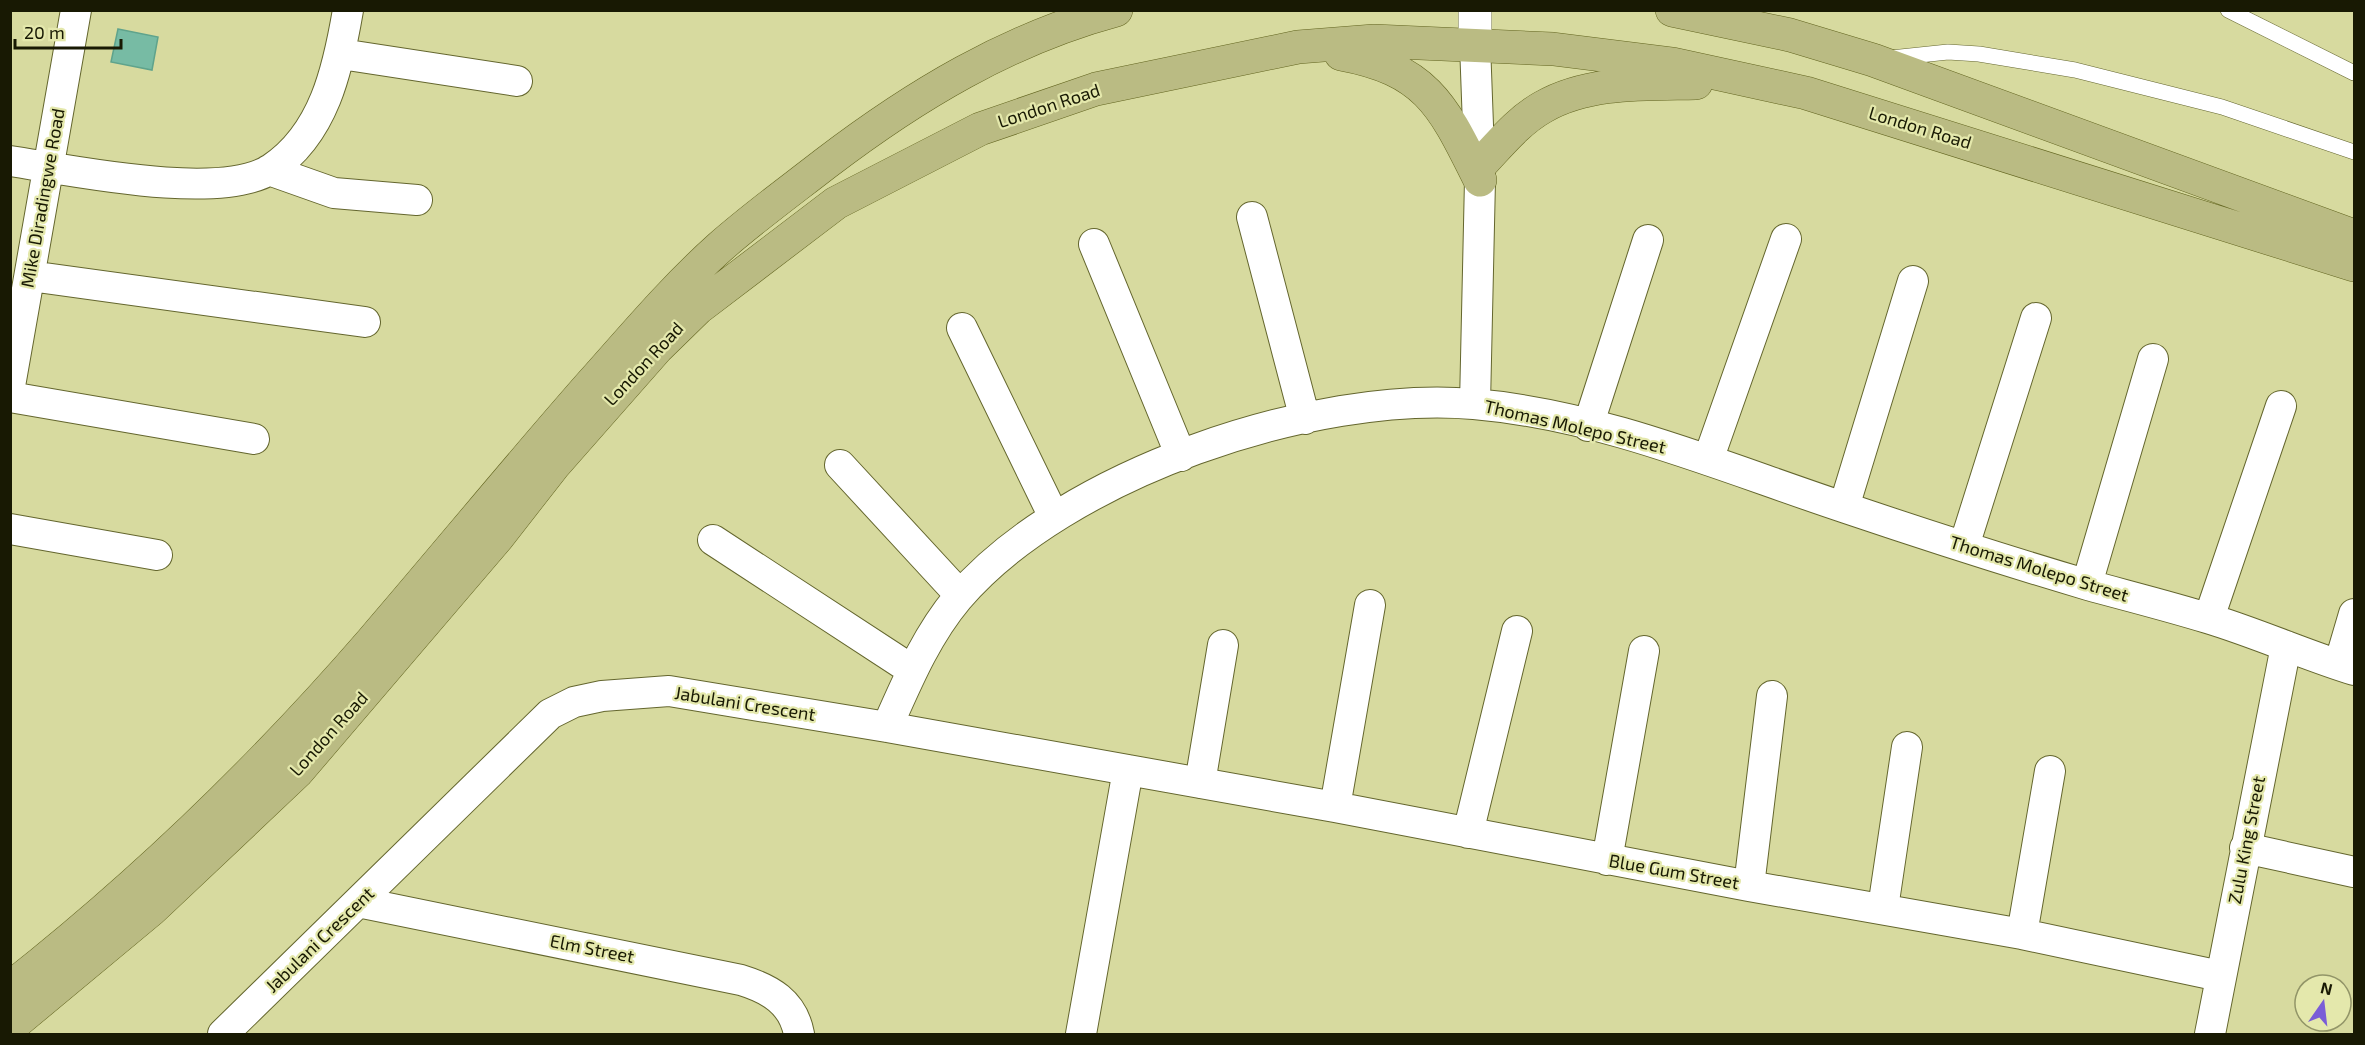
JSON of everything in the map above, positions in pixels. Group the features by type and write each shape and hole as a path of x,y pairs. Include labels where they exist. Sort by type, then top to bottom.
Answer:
{"main road":[{"name":"London Road","path":"10,988 91,925 151,870 258,763 371,642 489,499 661,305 720,248 882,120 950,78 1009,48 1116,10"},
{"path":"1672,10 1790,34 1873,60 2355,236"},
{"name":"London Road","path":"10,1026 152,909 209,858 297,772 497,538 554,465 657,348 698,308 738,274 836,203 980,129 1096,89 1298,47 1374,41 1553,49 1673,64 1817,96 2355,265"},
{"path":"1298,47 1372,60 1400,71 1421,86 1438,104 1479,173 1525,120 1544,107 1568,96 1598,88 1752,81"}],"street":[{"name":"Mike Diradingwe Road","path":"10,386 76,10"},
{"path":"10,161 129,179 196,184 224,182 269,170 303,139 320,111 335,77 348,10"},
{"path":"1475,10 1479,173 1475,404"},
{"path":"340,54 518,81"},
{"path":"269,170 327,191 417,200"},
{"path":"1252,217 1305,419"},
{"path":"1708,460 1786,239"},
{"path":"1588,426 1648,240"},
{"path":"1094,244 1181,456"},
{"path":"30,276 365,322"},
{"path":"1844,507 1913,281"},
{"path":"1964,546 2036,318"},
{"path":"962,328 1054,517"},
{"path":"2087,584 2153,359"},
{"path":"10,397 254,439"},
{"name":"Thomas Molepo Street","path":"886,727 912,670 932,634 960,595 991,565 1054,517 1119,482 1237,436 1305,419 1372,407 1427,403 1475,404 1588,426 1660,444 1964,546 2209,618 2347,667"},
{"path":"2209,618 2281,406"},
{"path":"840,465 960,595"},
{"path":"10,528 157,555"},
{"path":"713,540 912,670"},
{"path":"1335,807 1370,605"},
{"path":"2347,667 2355,614"},
{"path":"1468,833 1516,631"},
{"path":"1200,783 1223,645"},
{"name":"Zulu King Street","path":"2210,1035 2286,646"},
{"path":"1607,860 1644,651"},
{"name":"Jabulani Crescent","path":"223,1035 550,714 574,702 632,692 669,691 1128,770"},
{"path":"1749,886 1772,696"},
{"path":"1883,908 1907,747"},
{"path":"1081,1035 1128,770"},
{"name":"Blue Gum Street","path":"1128,770 1749,886 2022,933 2220,976"},
{"path":"2022,933 2050,771"},
{"path":"2245,848 2355,872"},
{"name":"Elm Street","path":"358,902 762,986 781,998 790,1009 799,1035"}],"lane":[{"path":"2228,10 2355,72"},
{"path":"1873,60 1948,52 1979,54 2076,70 2222,107 2355,152"}],"building":[{"path":"118,29 158,37 152,70 111,62"}]}
